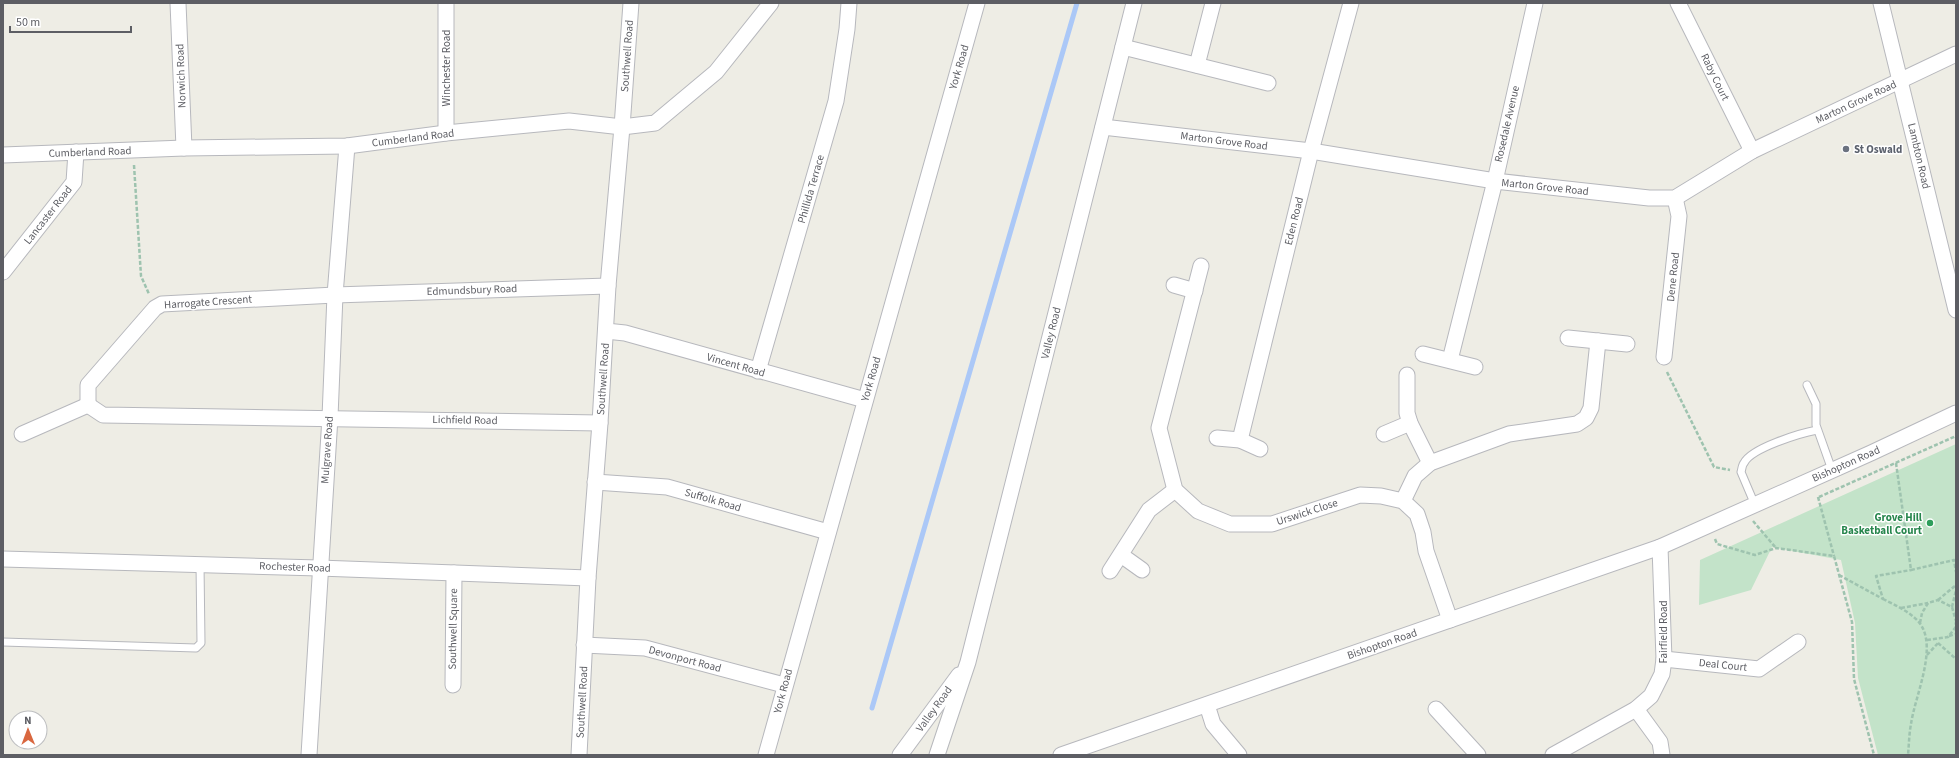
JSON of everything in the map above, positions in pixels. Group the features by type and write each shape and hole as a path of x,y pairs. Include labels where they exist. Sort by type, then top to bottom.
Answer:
{"street":[{"name":"Norwich Road","path":"178,3 184,148"},
{"name":"Winchester Road","path":"446,3 446,133"},
{"name":"Southwell Road","path":"579,755 588,578 600,423 608,286 622,127 630,3"},
{"name":"Cumberland Road","path":"3,155 184,148 347,146 446,133 569,121 622,127 655,123 716,72 772,3"},
{"name":"Phillida Terrace","path":"758,371 836,101 847,29 849,3"},
{"name":"York Road","path":"766,755 784,685 977,3"},
{"name":"Valley Road","path":"937,755 968,662 1134,3"},
{"path":"1197,65 1212,3"},
{"name":"Eden Road","path":"1240,440 1311,151 1351,3"},
{"name":"Rosedale Avenue","path":"1450,360 1494,181 1535,3"},
{"name":"Raby Court","path":"1678,3 1752,151"},
{"name":"Lambton Road","path":"1881,3 1956,310"},
{"path":"1123,47 1268,83"},
{"name":"Marton Grove Road","path":"1103,127 1311,151 1494,181 1649,198 1675,198 1752,151 1956,54"},
{"name":"Mulgrave Road","path":"309,755 319,568 330,417 335,295 347,146"},
{"name":"Lancaster Road","path":"3,272 74,182 76,152"},
{"name":"Dene Road","path":"1664,357 1679,216 1675,198"},
{"path":"1110,571 1150,510 1175,490 1159,428 1201,266"},
{"path":"1174,285 1195,291"},
{"name":"Edmundsbury Road","path":"335,295 608,286"},
{"name":"Harrogate Crescent","path":"88,405 88,386 155,308 162,304 335,295"},
{"name":"Vincent Road","path":"606,331 625,333 865,400"},
{"path":"1568,338 1627,344"},
{"path":"1450,620 1426,551 1423,532 1417,514 1403,501 1415,476 1430,463 1509,434 1577,424 1586,418 1591,408 1598,341"},
{"path":"1423,354 1475,367"},
{"path":"1407,375 1407,413 1410,423 1430,463"},
{"path":"22,434 88,405 103,415 330,417"},
{"name":"Bishopton Road","path":"1061,755 1660,546 1814,479 1956,413"},
{"name":"Lichfield Road","path":"330,417 600,423"},
{"path":"1384,434 1410,423"},
{"path":"1217,438 1240,440 1260,449"},
{"name":"Suffolk Road","path":"595,482 667,487 828,532"},
{"name":"Urswick Close","path":"1175,490 1198,511 1230,524 1272,524 1360,495 1381,496 1403,501"},
{"name":"Fairfield Road","path":"1553,755 1636,708 1651,696 1662,674 1664,659 1660,546"},
{"path":"1121,555 1142,570"},
{"name":"Rochester Road","path":"3,558 588,578"},
{"name":"Southwell Square","path":"453,685 454,573"},
{"name":"Deal Court","path":"1664,659 1759,669 1798,642"},
{"name":"Devonport Road","path":"584,645 645,648 784,685"},
{"name":"Valley Road","path":"900,755 968,662"},
{"path":"1207,705 1213,724 1239,755"},
{"path":"1636,708 1660,742 1662,755"},
{"path":"1436,709 1478,755"}],"lane":[{"path":"1807,385 1816,404 1817,430 1832,470"},
{"path":"1745,509 1741,472 1744,462 1753,454 1799,434 1817,430"},
{"path":"3,642 196,648 201,644 200,564"}],"path":[{"path":"133,150 141,276 155,308"},
{"path":"1664,357 1667,372 1714,467 1741,472"},
{"path":"1818,497 1956,436"},
{"path":"1896,463 1911,570"},
{"path":"1814,479 1852,622 1854,679 1874,755"},
{"path":"1745,509 1776,548"},
{"path":"1716,544 1755,555 1776,548 1834,557"},
{"path":"1883,599 1876,576 1954,560 1956,572"},
{"path":"1840,575 1901,608 1920,624 1927,640 1927,655 1911,724 1908,755"},
{"path":"1901,608 1938,600 1956,585"},
{"path":"1948,637 1954,628 1956,621 1952,607 1956,590"},
{"path":"1938,600 1952,607"},
{"path":"1920,624 1922,613 1928,603"},
{"path":"1927,640 1941,639 1956,634"},
{"path":"1927,655 1941,639"},
{"path":"1938,643 1956,659"}],"green space":[{"path":"1956,444 1956,755 1878,755 1858,678 1855,623 1841,560 1772,547 1751,590 1699,605 1700,560"}],"waterway":[{"path":"872,708 1077,3"}],"place":[{"name":"St Oswald","path":"1846,149"},
{"name":"Grove Hill Basketball Court","path":"1930,523"}]}
